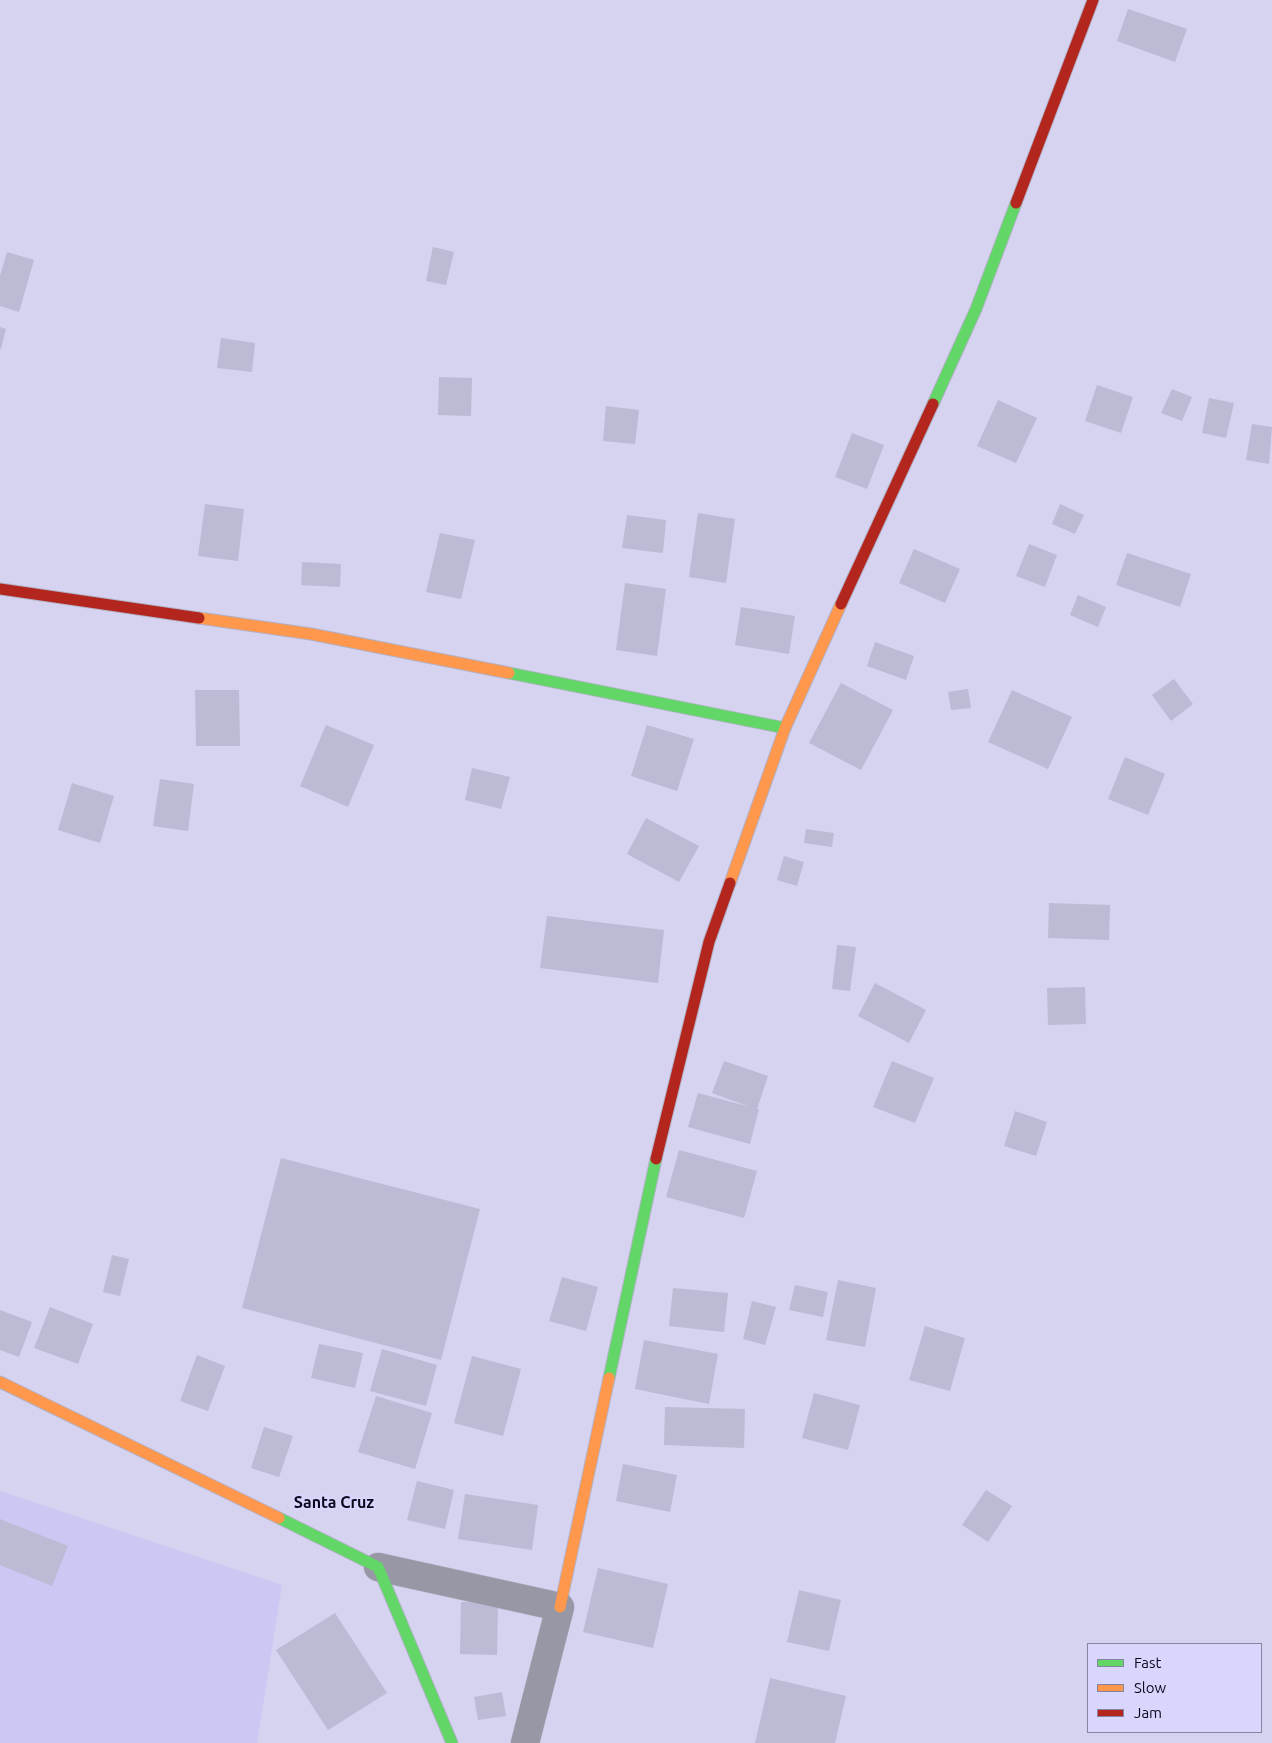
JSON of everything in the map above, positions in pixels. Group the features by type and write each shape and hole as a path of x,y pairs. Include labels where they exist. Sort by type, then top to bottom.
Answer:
{"street":[{"path":"525,1743 560,1607 655,1165 709,942 784,728 976,309 1093,0"},
{"path":"0,589 311,634 784,728"},
{"path":"0,1382 378,1567 560,1607"},
{"path":"378,1567 452,1743"}],"shaded area":[{"path":"0,1491 282,1585 257,1743 0,1743"}],"building":[{"path":"1128,9 1187,29 1175,62 1117,41"},
{"path":"433,247 454,252 446,285 426,281"},
{"path":"7,252 34,260 19,312 0,306 0,276"},
{"path":"0,327 6,329 1,349 0,349"},
{"path":"221,338 255,343 252,372 217,368"},
{"path":"439,377 472,378 471,416 438,415"},
{"path":"1097,385 1133,397 1121,433 1085,421"},
{"path":"1172,389 1192,397 1182,421 1161,413"},
{"path":"1209,398 1234,403 1226,438 1202,433"},
{"path":"998,400 1037,418 1016,463 977,446"},
{"path":"606,406 639,410 635,444 603,441"},
{"path":"1252,424 1272,427 1269,464 1246,460"},
{"path":"852,433 884,445 867,489 835,477"},
{"path":"205,504 244,509 238,561 198,556"},
{"path":"1060,504 1084,515 1075,534 1052,524"},
{"path":"698,513 735,519 726,583 689,577"},
{"path":"627,515 666,520 663,553 622,548"},
{"path":"440,533 475,540 461,599 426,592"},
{"path":"1029,544 1057,555 1045,587 1016,576"},
{"path":"914,549 960,569 945,603 899,583"},
{"path":"1127,553 1191,574 1180,607 1116,585"},
{"path":"302,562 341,564 340,587 301,585"},
{"path":"625,583 666,589 657,656 616,650"},
{"path":"1078,595 1106,607 1098,627 1070,615"},
{"path":"741,607 795,616 789,654 735,645"},
{"path":"875,642 914,656 906,680 867,666"},
{"path":"1174,679 1193,704 1171,721 1152,695"},
{"path":"841,683 893,710 861,770 809,743"},
{"path":"968,689 971,708 951,710 948,692"},
{"path":"195,690 239,690 240,746 196,746"},
{"path":"1012,690 1072,717 1048,769 988,742"},
{"path":"326,725 374,745 348,807 300,786"},
{"path":"647,725 694,739 677,791 631,776"},
{"path":"1125,757 1165,774 1148,815 1108,799"},
{"path":"472,768 510,777 501,809 465,800"},
{"path":"160,779 194,784 188,831 153,826"},
{"path":"72,783 114,796 100,843 58,830"},
{"path":"646,818 699,846 679,882 627,854"},
{"path":"806,829 834,833 832,847 804,843"},
{"path":"784,856 804,862 797,886 777,880"},
{"path":"1049,903 1110,905 1109,940 1048,938"},
{"path":"547,916 664,930 658,983 540,968"},
{"path":"837,945 856,947 850,991 832,989"},
{"path":"875,983 926,1010 909,1043 858,1016"},
{"path":"1085,987 1086,1024 1048,1025 1047,988"},
{"path":"724,1061 768,1076 757,1109 759,1109 750,1144 688,1127 698,1093 750,1107 712,1093"},
{"path":"892,1061 934,1078 915,1123 873,1107"},
{"path":"1015,1111 1047,1122 1036,1156 1004,1146"},
{"path":"679,1150 757,1171 744,1218 666,1197"},
{"path":"281,1158 480,1209 441,1360 242,1308"},
{"path":"112,1255 129,1259 120,1296 103,1292"},
{"path":"562,1277 598,1287 586,1331 549,1321"},
{"path":"838,1280 876,1288 865,1347 826,1340"},
{"path":"795,1285 828,1292 823,1317 789,1310"},
{"path":"673,1288 728,1293 724,1332 669,1326"},
{"path":"752,1301 776,1307 765,1345 743,1339"},
{"path":"50,1307 93,1324 78,1364 34,1348"},
{"path":"0,1310 32,1322 19,1357 0,1350"},
{"path":"925,1326 965,1338 950,1391 909,1380"},
{"path":"644,1340 718,1354 709,1404 635,1389"},
{"path":"319,1344 363,1353 355,1388 311,1378"},
{"path":"382,1349 437,1365 426,1406 370,1391"},
{"path":"197,1355 225,1366 208,1411 180,1401"},
{"path":"472,1356 521,1369 503,1436 454,1423"},
{"path":"814,1393 860,1405 848,1450 802,1438"},
{"path":"376,1396 432,1413 415,1469 358,1452"},
{"path":"665,1407 745,1409 744,1448 664,1445"},
{"path":"264,1427 293,1436 279,1477 251,1468"},
{"path":"623,1464 677,1475 670,1512 616,1501"},
{"path":"417,1481 454,1490 445,1529 407,1520"},
{"path":"986,1490 1012,1506 988,1542 962,1525"},
{"path":"465,1494 538,1505 532,1550 458,1539"},
{"path":"0,1519 68,1546 52,1586 0,1565"},
{"path":"598,1568 668,1584 653,1648 583,1632"},
{"path":"799,1590 841,1600 829,1651 787,1642"},
{"path":"461,1602 498,1602 497,1655 460,1654"},
{"path":"335,1613 387,1693 328,1730 276,1650"},
{"path":"770,1678 846,1696 835,1743 755,1743"},
{"path":"502,1692 506,1716 478,1720 474,1697"}],"traffic: fast":[{"path":"933,404 976,309 1016,203"},
{"path":"509,673 785,728"},
{"path":"609,1378 656,1159"},
{"path":"279,1518 378,1567 452,1743"}],"traffic: slow":[{"path":"730,883 785,728 841,604"},
{"path":"199,618 311,634 509,673"},
{"path":"560,1607 609,1378"},
{"path":"0,1382 279,1518"}],"traffic: jam":[{"path":"1016,203 1093,0"},
{"path":"841,604 933,404"},
{"path":"0,589 199,618"},
{"path":"656,1159 709,942 730,883"}],"district":[{"name":"Santa Cruz","path":"334,1503"}]}
